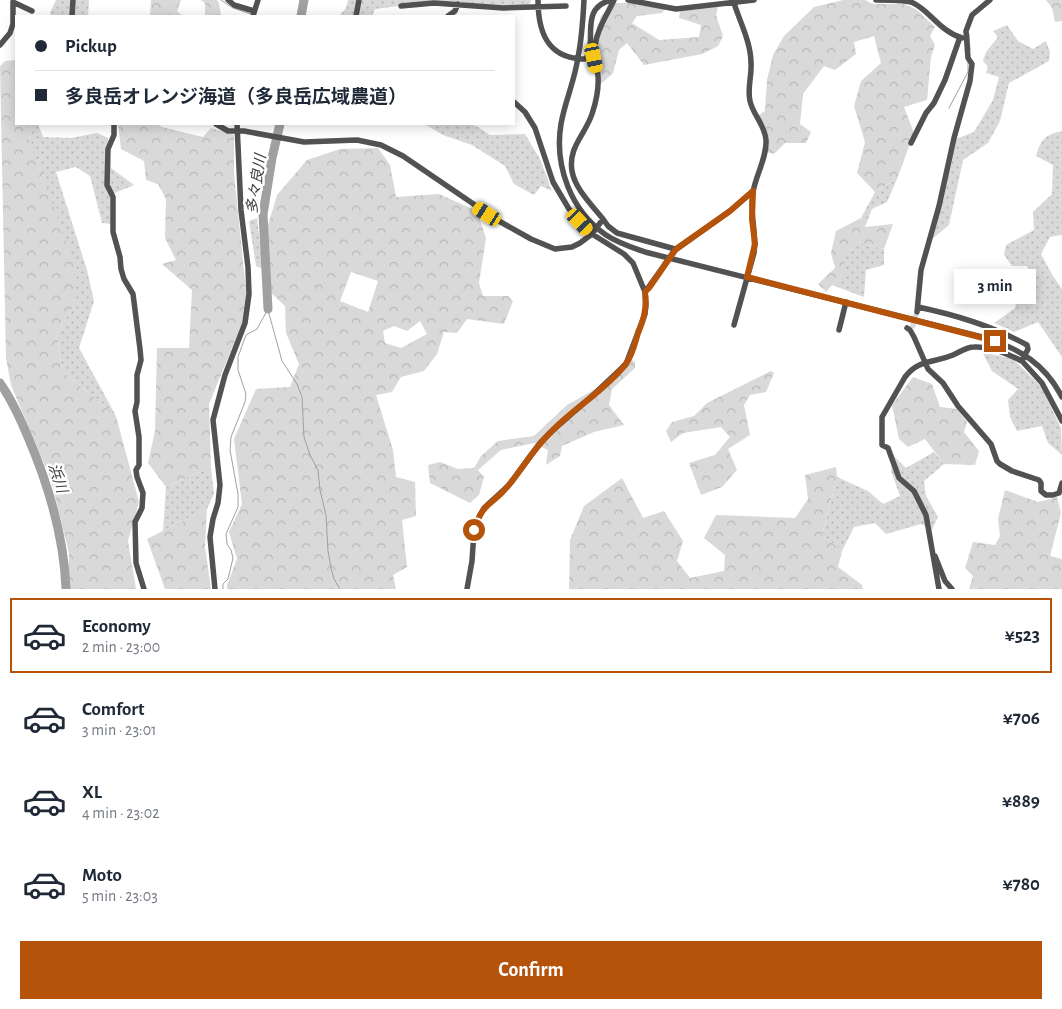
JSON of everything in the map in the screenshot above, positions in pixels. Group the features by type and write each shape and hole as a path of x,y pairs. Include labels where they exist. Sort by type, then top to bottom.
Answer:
{"street":[{"path":"72,15 73,0"},
{"path":"228,0 234,5 254,13 258,0"},
{"path":"356,15 359,0"},
{"path":"584,0 578,59 561,124 560,150 564,179 574,201 596,227 618,242 645,252 1005,344 1026,355 1041,368 1062,396"},
{"path":"538,3 541,31 549,44 561,54 578,59 586,59 589,55 591,22 596,8 602,3 613,0"},
{"path":"613,0 594,47 594,58 598,76 595,104 592,116 571,155 572,172 577,186 602,219 617,233 675,250"},
{"path":"628,0 676,9 754,0"},
{"path":"876,0 904,0 913,3 940,26 962,38 972,68 939,206 921,270 918,310 983,325 1008,334 1027,344 1028,349 1022,361"},
{"path":"911,143 945,80 968,22 972,15 990,0"},
{"path":"0,45 10,33 13,24 13,1 32,11"},
{"path":"734,2 752,62 749,88 750,101 752,109 763,128 766,141 753,191 752,219 755,244 741,306 734,325"},
{"path":"401,6 434,3 503,8 538,3 566,6"},
{"path":"449,15 455,11 458,4"},
{"path":"467,589 472,561 474,530 478,517 484,508 502,493 540,443 626,364 645,314 646,305 645,292 633,263 624,254 592,234 569,209 553,182 535,128 525,112 515,103"},
{"path":"114,125 114,135 108,149 107,185 113,197 113,232 120,257 121,269 124,280 133,294 141,360 138,375 138,402 135,411 139,438 139,464 136,470 143,493 142,508 135,522 136,563 144,589"},
{"path":"218,125 228,131 280,139 321,143 357,140 381,145 403,156 497,220 546,246 564,249 572,247 592,234 602,219"},
{"path":"215,589 210,537 220,485 213,420 225,375 245,323 249,294 248,266 242,226 237,125"},
{"path":"645,292 675,250 730,211 753,191"},
{"path":"839,330 846,302"},
{"path":"910,329 928,369 943,383 958,406 991,444 997,461 1012,471 1038,480 1041,484 1041,491 1046,495 1059,493 1062,483"},
{"path":"939,589 926,515 914,491 899,478 890,452 888,448 882,445 881,441 882,417 905,376 910,370 924,362 952,356 973,347 1007,354 1022,361 1042,382 1062,421"},
{"path":"934,554 937,557 945,581 952,589"}],"green space":[{"path":"56,0 89,0 88,15 51,15"},
{"path":"151,0 181,0 177,11 182,15 150,15"},
{"path":"201,0 217,0 221,15 205,15 205,3"},
{"path":"348,0 531,0 529,5 503,10 421,3 375,9 372,15 340,15 346,8"},
{"path":"843,0 865,0 873,4 904,4 917,10 935,27 930,36 935,45 931,57 927,100 904,107 914,133 897,179 875,192 857,173 865,142 854,106 861,81 881,63 874,36 854,42 856,54 835,70 824,66 803,94 800,124 811,132 806,143 785,143 774,154 766,152 769,138 759,115 765,111 767,80 773,55 784,36 814,7"},
{"path":"1046,0 1062,0 1062,21 1055,22 1052,8"},
{"path":"612,3 629,3 665,9 662,13 637,16 632,23 659,40 699,37 701,25 679,18 680,11 718,7 716,15 723,36 718,46 702,54 644,65 627,43 619,50 613,73 601,84 593,64 593,44 601,16"},
{"path":"1007,25 1018,41 1033,49 1046,41 1050,52 1049,61 1009,83 1000,121 988,143 963,160 949,225 931,240 956,139 974,132 993,100 999,77 986,73 988,67 983,61 986,52 998,37 993,31"},
{"path":"15,60 15,125 32,125 29,140 77,270 74,305 57,333 62,371 116,416 139,502 128,541 136,589 68,589 69,553 51,480 11,385 6,358 0,66 5,61"},
{"path":"32,125 38,125 43,137 71,138 97,133 108,138 111,168 134,185 110,195 111,224 102,223 90,176 76,167 56,172 87,270 94,301 79,348 116,416 62,371 57,333 74,305 29,140"},
{"path":"118,125 159,125 203,137 211,128 234,135 234,174 248,309 209,404 211,467 166,487 148,463 155,431 157,348 189,348 192,290 162,264 176,260 165,238 166,199 158,184 146,180 144,161 121,149"},
{"path":"426,125 473,125 490,135 525,134 540,159 552,191 541,186 534,195 514,184 505,166 472,145 443,135"},
{"path":"1062,131 1062,235 1050,237 1041,254 1062,289 1062,357 1038,322 1014,332 994,323 1015,308 1019,290 1036,282 1027,266 1012,266 1004,255 1006,245 1034,230 1033,212 1052,194 1053,165 1036,156 1044,139 1051,134"},
{"path":"378,148 390,165 396,197 439,194 477,211 486,238 479,283 483,296 508,296 513,301 504,324 467,319 457,333 444,332 437,354 424,371 401,377 392,392 376,395 393,450 396,477 415,482 416,516 402,520 407,567 393,575 396,589 227,589 237,559 229,532 242,504 234,439 256,389 290,387 299,364 286,333 285,306 269,291 268,225 277,195 307,160 340,149","holes":["351,272 378,281 368,312 340,301","420,321 427,334 401,348 385,343 383,331 394,326 407,331"]},
{"path":"897,179 887,202 872,209 865,227 861,218 875,192"},
{"path":"257,218 263,269 256,266 249,221"},
{"path":"861,218 865,227 893,224 884,249 858,242 845,251 844,272 826,292 818,284 835,268 831,253 836,231"},
{"path":"858,242 884,249 884,265 866,270 864,297 832,285 844,272 844,251"},
{"path":"982,352 1013,359 1041,386 1061,428 1062,455 1048,443 1042,426 1017,431 1010,417 1008,400 1018,389 992,371"},
{"path":"631,359 635,362 635,368 612,389 609,405 624,425 594,432 562,446 560,456 546,465 548,450 534,443 501,450 478,470 484,477 479,495 470,503 430,483 428,465 440,462 458,469 474,468 481,456 498,441 534,436 567,405 601,386 625,360"},
{"path":"771,371 774,373 766,392 750,395 744,405 750,435 728,449 737,470 722,487 701,495 689,463 715,455 730,437 721,427 683,433 671,442 666,431 672,422 694,416 707,403"},
{"path":"913,377 932,384 940,407 957,409 967,422 964,432 979,451 975,465 944,464 925,439 908,447 899,439 892,405"},
{"path":"934,452 944,464 924,481 926,496 938,517 932,530 921,524 886,534 875,523 854,527 842,551 822,535 837,477 868,491 883,504 900,496 891,471 893,455 906,468"},
{"path":"211,467 214,494 207,509 163,531 166,487"},
{"path":"836,467 837,477 822,535 842,551 838,567 862,585 863,589 569,589 570,540 584,506 622,478 643,518 664,511 683,541 677,561 690,578 724,571 725,555 704,538 716,515 795,518 808,499 805,475"},
{"path":"1005,490 1038,502 1057,497 1061,513 1050,556 1062,559 1062,589 969,589 973,576 965,568 973,542 995,545 1000,536 998,519"},
{"path":"207,509 205,547 211,589 165,589 147,539"}],"waterway":[{"path":"221,0 233,8 251,14"},
{"name":"多々良川","path":"301,15 304,0"},
{"path":"969,34 970,50"},
{"path":"949,108 968,72 968,63"},
{"name":"多々良川","path":"268,309 263,214 272,158 280,125"},
{"path":"223,589 223,584 228,579 233,558 227,544 226,534 238,507 238,494 230,450 231,437 245,402 246,394 238,370 238,357 246,335 257,329 268,309"},
{"path":"268,310 282,361 297,384 302,397 304,437 310,455 318,470 320,490 326,515 331,568 334,579 340,589"},
{"name":"浜川","path":"0,383 22,423 36,455 49,493 59,531 66,589"}],"tunnel":[{"path":"912,328 917,312"}],"route":[{"path":"474,530 478,517 484,508 509,485 540,443 626,364 645,314 645,292 674,251 684,242 730,211 753,191 752,219 755,244 747,277 995,341"}]}
